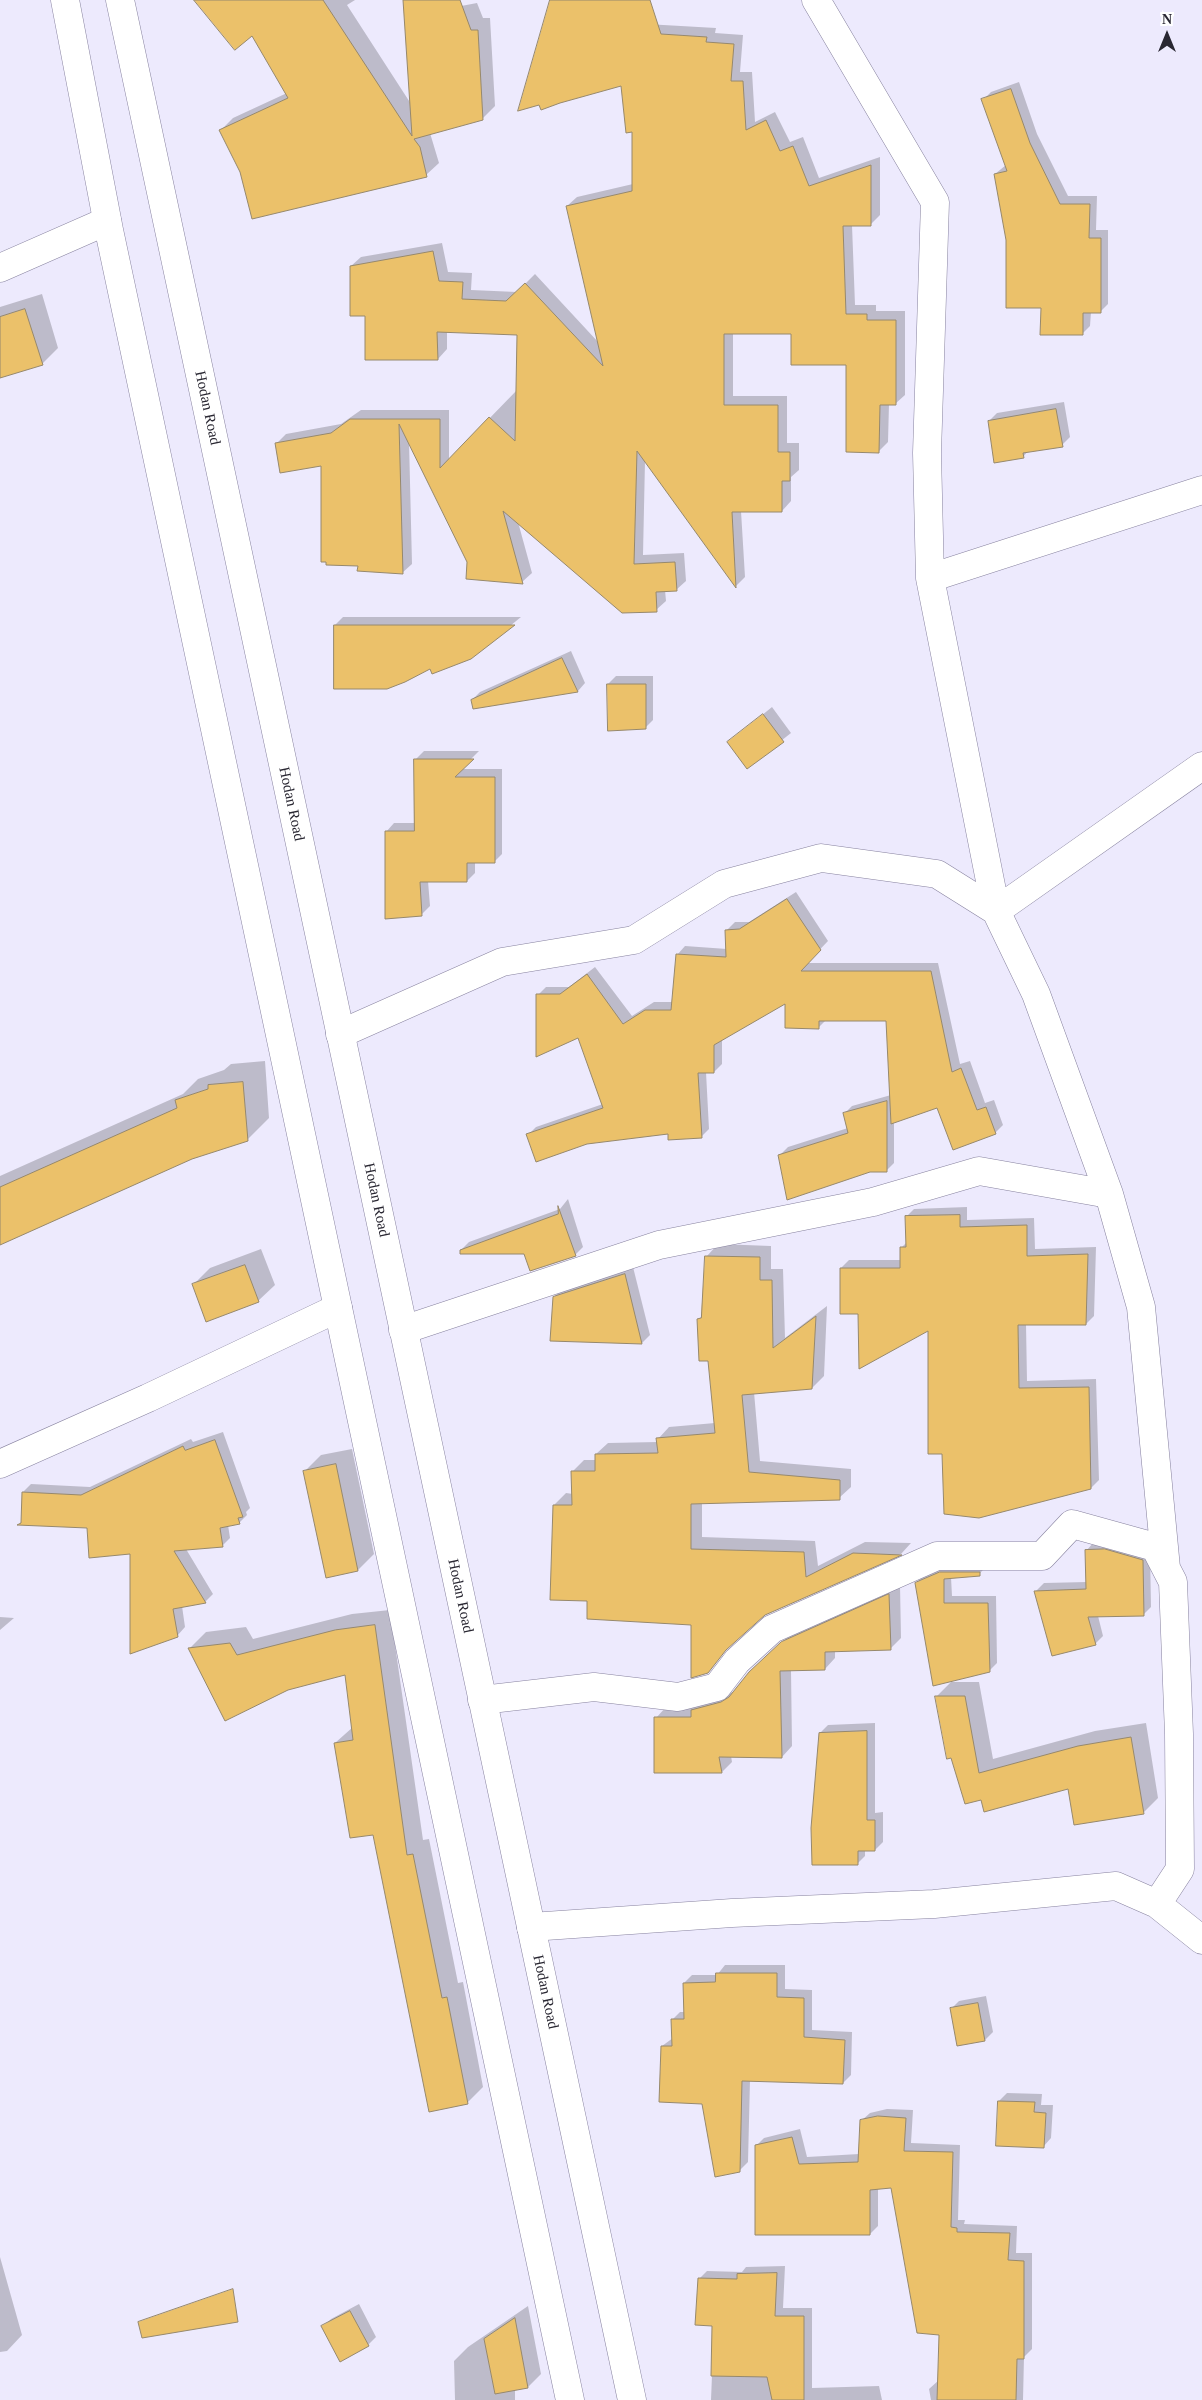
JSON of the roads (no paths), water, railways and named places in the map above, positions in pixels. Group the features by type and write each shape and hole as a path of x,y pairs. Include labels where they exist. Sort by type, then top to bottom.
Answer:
{"street":[{"path":"64,0 107,221 570,2400"},
{"name":"Hodan Road","path":"120,0 632,2400"},
{"path":"816,0 935,202 927,454 930,578 996,911 1036,994 1110,1194 1140,1307 1166,1568"},
{"path":"0,268 107,221"},
{"path":"930,578 1202,490"},
{"path":"996,911 1202,766"},
{"path":"340,1034 502,962 634,940 724,884 821,858 937,874 996,911"},
{"path":"403,1330 659,1245 873,1202 979,1171 1110,1194"},
{"path":"0,1464 148,1398 338,1308"},
{"path":"482,1700 594,1687 678,1697 717,1688 737,1661 772,1629 937,1556 1042,1556 1072,1524 1155,1547 1174,1582 1179,1734 1180,1869 1157,1904"},
{"path":"531,1927 732,1913 934,1904 1116,1886 1157,1904 1202,1940"}]}
